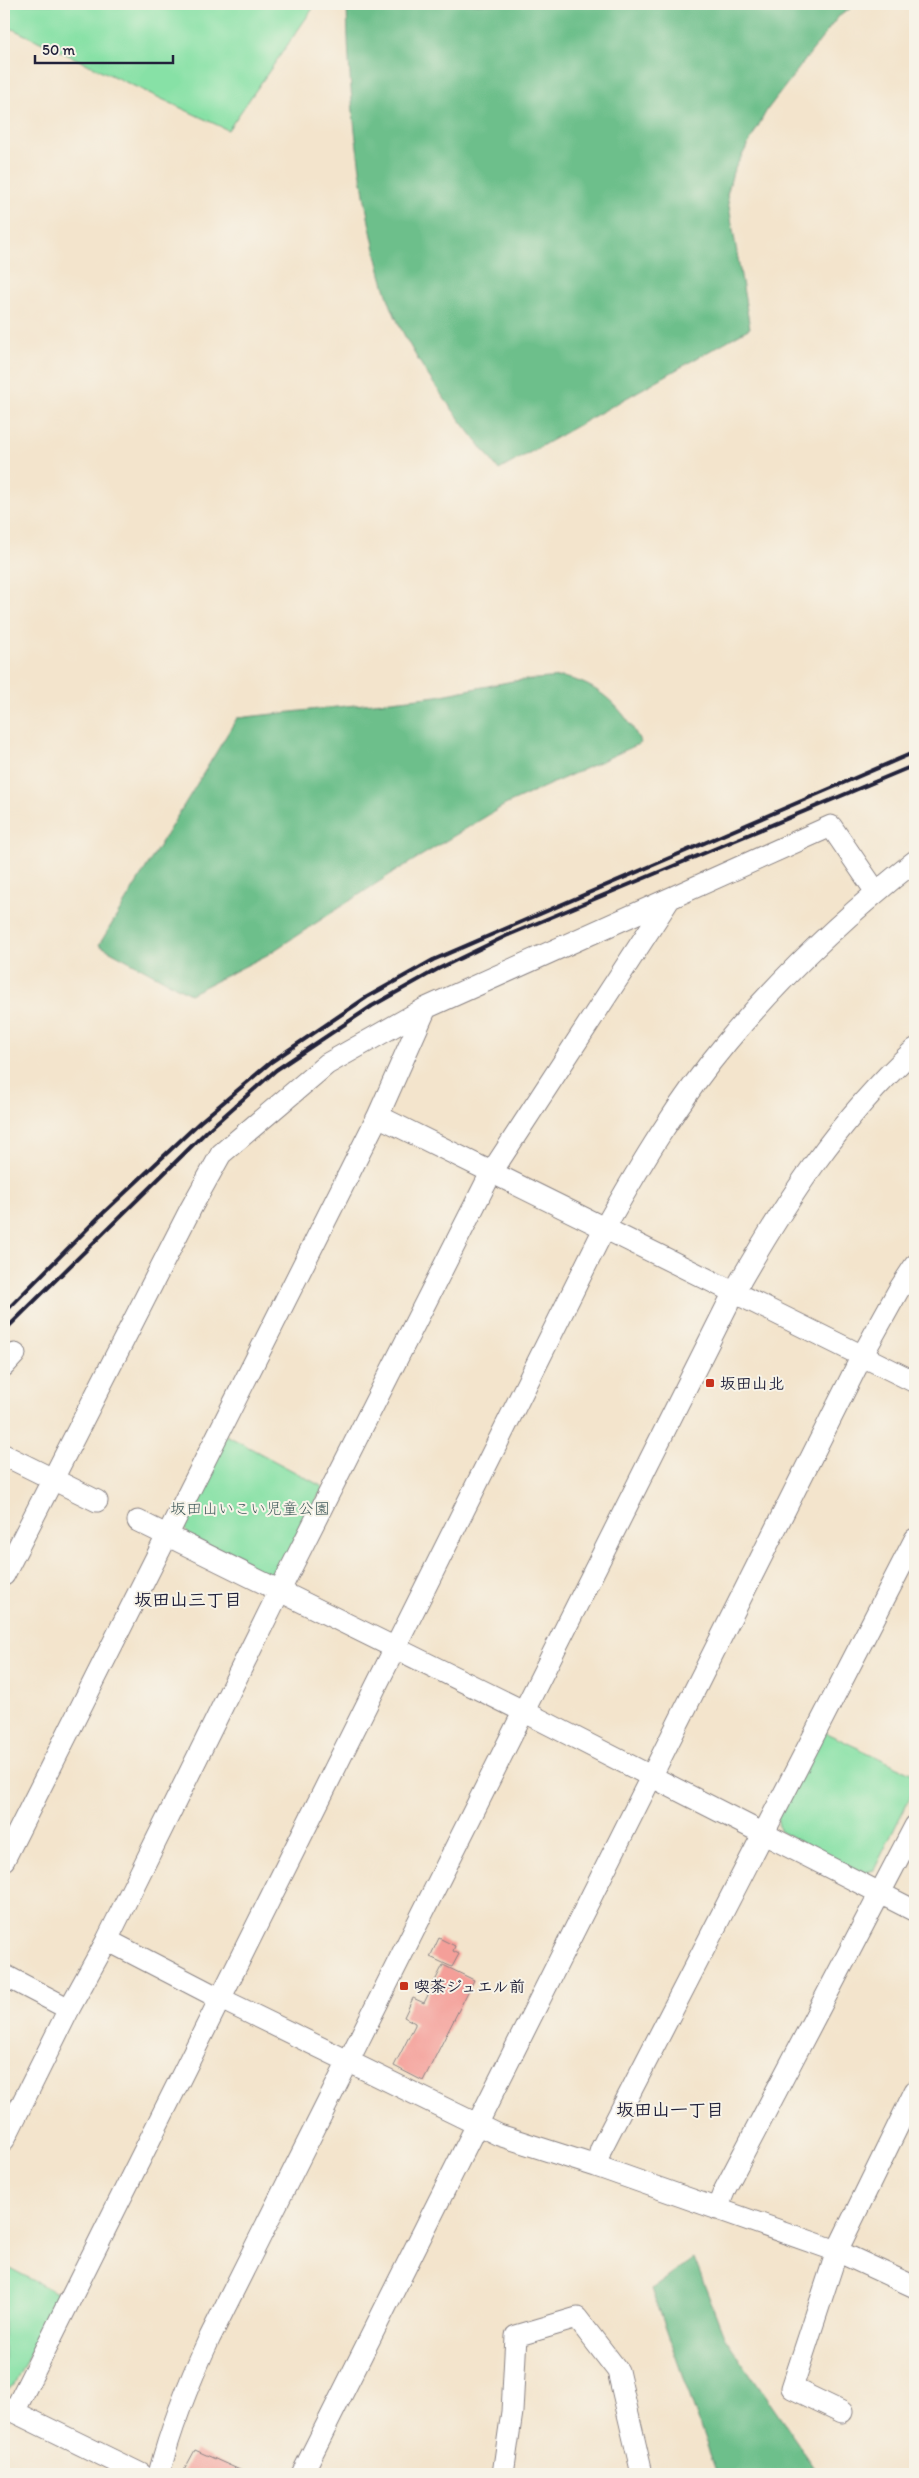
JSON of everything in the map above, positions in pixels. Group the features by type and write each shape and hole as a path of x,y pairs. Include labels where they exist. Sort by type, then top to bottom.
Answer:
{"street":[{"path":"4,1575 191,1208 221,1154 327,1064 426,1008 831,826 876,892"},
{"path":"141,2474 9,2409 219,1998 604,1229 636,1172 726,1043 791,971 876,892 915,861"},
{"path":"4,2140 69,2009 108,1940 280,1590 491,1173 669,900"},
{"path":"4,1860 378,1116 426,1008"},
{"path":"159,2474 191,2377 734,1292 788,1199 818,1156 856,1110 915,1049"},
{"path":"378,1116 915,1382"},
{"path":"302,2474 862,1356 898,1291 915,1265"},
{"path":"4,1455 97,1501"},
{"path":"138,1521 525,1712 915,1911"},
{"path":"596,2166 601,2149 765,1834 915,1539"},
{"path":"717,2209 729,2180 915,1826"},
{"path":"108,1940 219,1998 499,2136 596,2166 837,2251 915,2288"},
{"path":"4,1975 69,2009"},
{"path":"842,2412 792,2388 837,2251 915,2091"},
{"path":"503,2474 512,2412 516,2336 577,2318 618,2371 642,2474"}],"green space":[{"path":"4,4 316,4 228,130 4,25"},
{"path":"347,4 857,4 838,17 767,110 733,172 727,195 750,328 499,470 425,371 401,328 387,296 371,233 356,141 349,59"},
{"path":"561,677 587,685 609,700 627,719 641,743 505,805 391,874 267,955 190,994 99,945 237,718 437,696 513,681"},
{"name":"坂田山いこい児童公園","path":"226,1435 323,1487 279,1573 268,1575 191,1537 182,1526"},
{"path":"822,1731 915,1775 915,1787 874,1870 860,1873 780,1831 777,1817"},
{"path":"694,2258 724,2336 819,2474 717,2474 652,2289"},
{"path":"4,2265 59,2294 14,2385 7,2389 4,2387"}],"building":[{"path":"439,1938 455,1946 453,1951 459,1954 452,1967 430,1957"},
{"path":"443,1965 474,1980 423,2081 394,2066 415,2025 415,2023 404,2017 413,1998 424,2003"},
{"path":"195,2450 249,2474 182,2474"}],"railway":[{"path":"4,1313 98,1218 200,1122 271,1062 367,997 433,960 915,752"},
{"path":"4,1331 207,1131 276,1070 372,1006 438,969 506,936 915,765"}],"place":[{"name":"坂田山北","path":"710,1383"},
{"name":"喫茶ジュエル前","path":"404,1986"}],"district":[{"name":"坂田山三丁目","path":"188,1600"},
{"name":"坂田山一丁目","path":"670,2110"}]}
